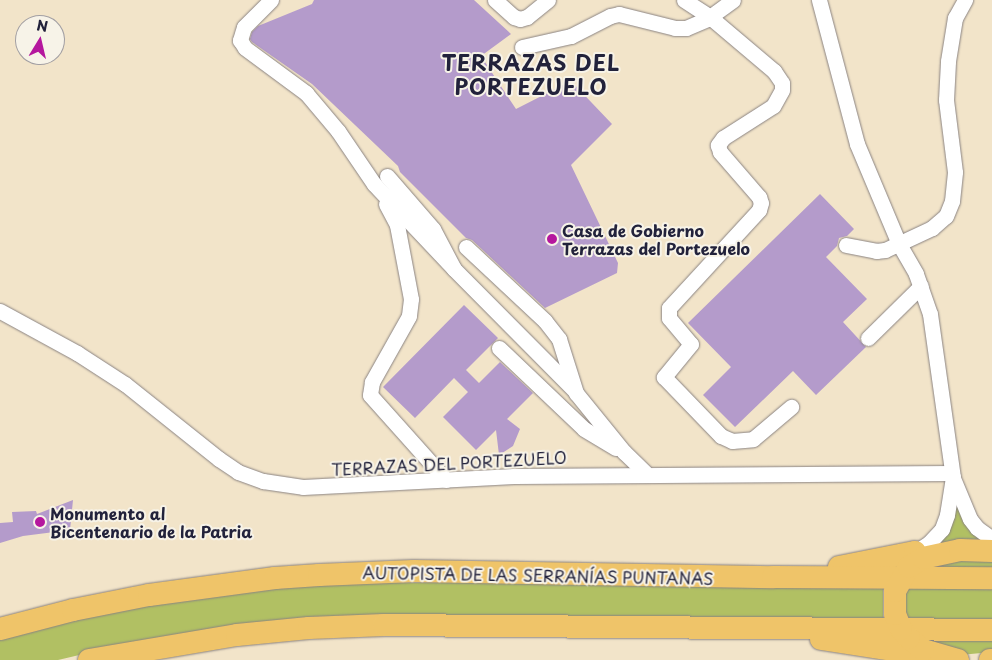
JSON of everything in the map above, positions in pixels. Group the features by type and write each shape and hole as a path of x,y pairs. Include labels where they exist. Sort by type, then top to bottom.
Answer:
{"highway":[{"path":"773,577 948,551 992,551"},
{"path":"917,556 902,577 893,600 895,614 901,629 924,650 954,659"},
{"name":"AUTOPISTA DE LAS SERRANÍAS PUNTANAS","path":"0,629 111,601 192,588 284,577 414,571 773,577 992,578"},
{"path":"89,660 237,635 309,628 384,625 992,630"},
{"path":"762,628 863,646 954,659"}],"street":[{"path":"271,0 244,27 240,40 245,48 306,93 381,180 433,229 454,269 576,393 624,452 646,473"},
{"path":"495,0 514,17 520,19 527,17 548,0"},
{"path":"684,0 710,17 774,71 782,83 782,90 773,106 724,138 718,145 720,152 762,203 759,210 669,308 668,318 691,344 664,377 721,436 732,441 753,439 791,407"},
{"path":"522,47 571,36 610,16 619,14 675,28 686,28 710,17 733,0"},
{"path":"819,0 857,144 899,244 910,261 921,286 933,331 953,475 970,519 977,528 992,539"},
{"path":"846,245 876,251 885,250 940,222 946,216 952,201 956,172 946,92 955,18 965,0"},
{"path":"381,180 397,225 411,299 409,316 372,382 370,395 446,480"},
{"path":"466,247 545,321 559,339 576,393"},
{"path":"868,338 921,286"},
{"name":"TERRAZAS DEL PORTEZUELO","path":"0,311 77,353 125,384 177,427 238,472 263,481 303,487 646,473 953,475"},
{"path":"499,348 584,429 624,452"},
{"path":"917,556 942,529 947,516 953,475"}],"green space":[{"path":"953,504 960,504 985,539 933,544"},
{"path":"992,556 992,571 922,566"},
{"path":"459,582 883,585 883,623 139,641 58,660 0,660 0,639 83,614 205,596 322,584"},
{"path":"992,585 992,624 907,623 903,588"},
{"path":"916,637 992,637 992,652 960,655"}],"building":[{"path":"314,0 474,0 511,34 481,56 516,109 571,81 612,124 571,165 618,263 617,273 545,308 472,240 466,238 400,172 398,166 312,84 250,39 252,32 258,26 312,4"},
{"path":"820,194 854,229 847,236 839,238 837,246 826,257 867,299 843,322 866,347 816,395 793,371 735,427 703,395 731,367 688,323"},
{"path":"464,305 498,338 466,370 479,383 500,362 533,393 507,419 520,429 513,446 499,455 496,430 476,450 443,417 468,392 454,378 415,418 383,387"},
{"name":"Monumento al Bicentenario de la Patria","path":"73,500 70,530 23,536 0,543 0,523 13,522 12,512 36,511 37,514"}],"place":[{"name":"Casa de Gobierno Terrazas del Portezuelo","path":"552,239"},
{"name":"Monumento al Bicentenario de la Patria","path":"40,522"}],"district":[{"name":"TERRAZAS DEL PORTEZUELO","path":"531,74"}]}
